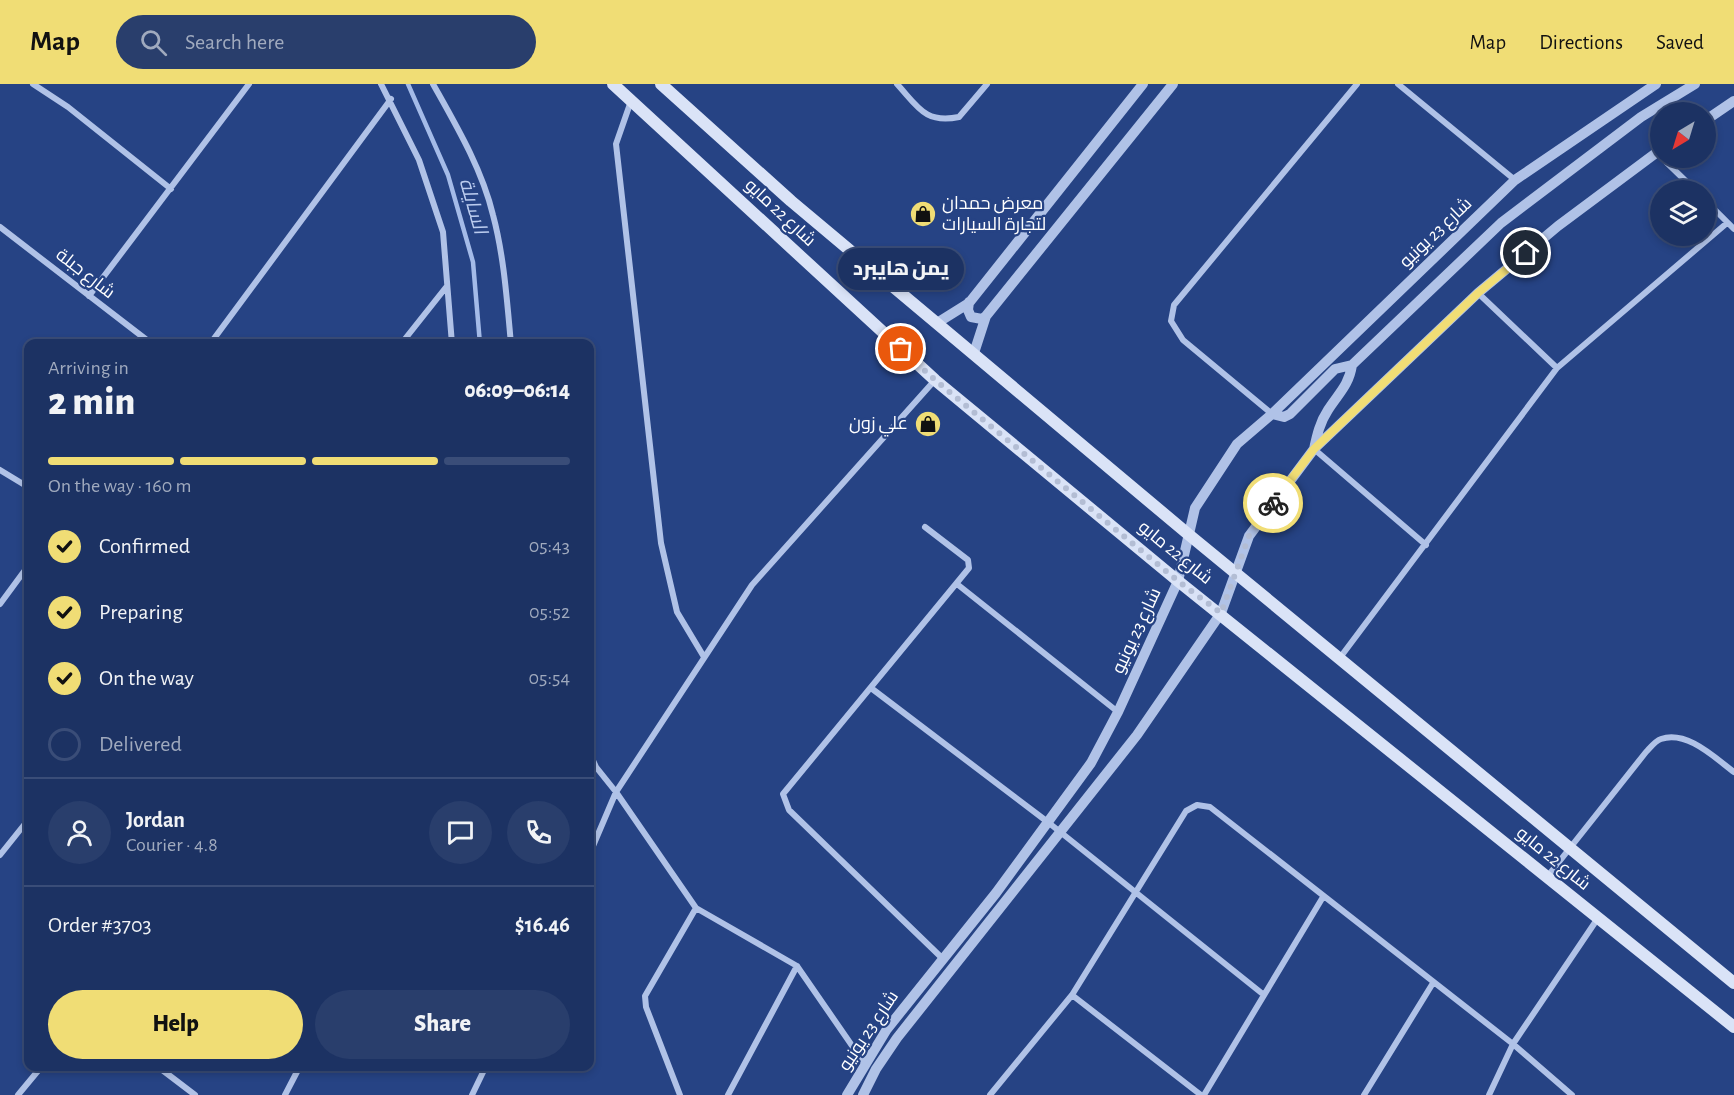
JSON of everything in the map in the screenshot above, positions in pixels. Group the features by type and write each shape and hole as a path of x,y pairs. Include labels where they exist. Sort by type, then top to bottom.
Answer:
{"main road":[{"name":"شارع 22 مايو","path":"613,84 935,380 1178,581 1221,613 1734,1027"},
{"name":"شارع 22 مايو","path":"661,84 791,201 1234,573 1734,983"}],"street":[{"path":"33,84 68,106 171,189"},
{"path":"89,296 249,84"},
{"path":"381,84 391,99 419,160 443,232 452,339"},
{"path":"433,84 468,149 493,213 505,285 510,339"},
{"path":"897,84 924,115 942,120 959,117 987,84"},
{"path":"937,323 969,302 1143,84"},
{"path":"974,353 986,316 1173,84"},
{"path":"1357,84 1174,305 1171,321 1183,340 1272,414 1284,417 1290,414 1335,369 1352,365 1501,223 1641,117 1695,84"},
{"path":"1398,84 1515,180"},
{"name":"شارع 23 يونيو","path":"848,1095 864,1064 942,958 1049,823 1091,763 1118,712 1178,581 1195,508 1237,444 1272,414 1515,180 1656,84"},
{"path":"214,339 391,99"},
{"path":"631,101 616,144 661,543 677,612 704,657"},
{"path":"1716,113 1734,101"},
{"name":"شارع 23 يونيو","path":"863,1095 876,1069 897,1038 1137,735 1221,613 1249,536 1314,449 1478,293 1558,226 1650,161"},
{"path":"1674,168 1685,180"},
{"path":"1716,211 1734,229"},
{"path":"1338,660 1557,368 1727,223"},
{"name":"شارع جبلة","path":"0,227 145,339"},
{"path":"405,339 447,286"},
{"path":"1478,293 1557,368"},
{"path":"969,302 968,310 971,317 982,319 986,316"},
{"path":"1352,365 1346,388 1328,410 1319,427 1314,449 1426,545"},
{"path":"594,844 616,792 752,585 935,380"},
{"path":"0,470 24,485"},
{"path":"925,527 970,564 957,584 783,794 789,810 942,958"},
{"path":"0,604 24,571"},
{"path":"957,584 1118,712"},
{"path":"871,688 1049,823 1264,995"},
{"path":"1547,877 1646,752 1660,740 1678,738 1699,746 1734,772"},
{"path":"594,763 696,908 797,966 864,1064 876,1069"},
{"path":"994,1093 1072,995 1186,811 1197,805 1210,807 1513,1044 1572,1095"},
{"path":"0,855 24,825"},
{"path":"1072,995 1203,1095 1323,897"},
{"path":"680,1095 646,1007 645,996 696,908"},
{"path":"1489,1095 1513,1044 1598,918"},
{"path":"728,1095 797,966"},
{"path":"1364,1095 1433,983"},
{"path":"18,1095 38,1071"},
{"path":"164,1071 195,1095"},
{"path":"285,1095 297,1071"},
{"path":"472,1095 484,1071"}],"waterway":[{"name":"السايلة","path":"408,84 448,175 473,262 480,339"}],"way so far":[{"path":"901,349 935,380 1178,581 1221,613 1249,536 1273,503"}],"place":[{"name":"معرض حمدان لتجارة السيارات","path":"923,214"},
{"name":"يمن هايبرد","path":"901,349"},
{"name":"علي زون","path":"928,424"}],"route":[{"path":"1273,503 1314,449 1478,293 1526,253"}]}
